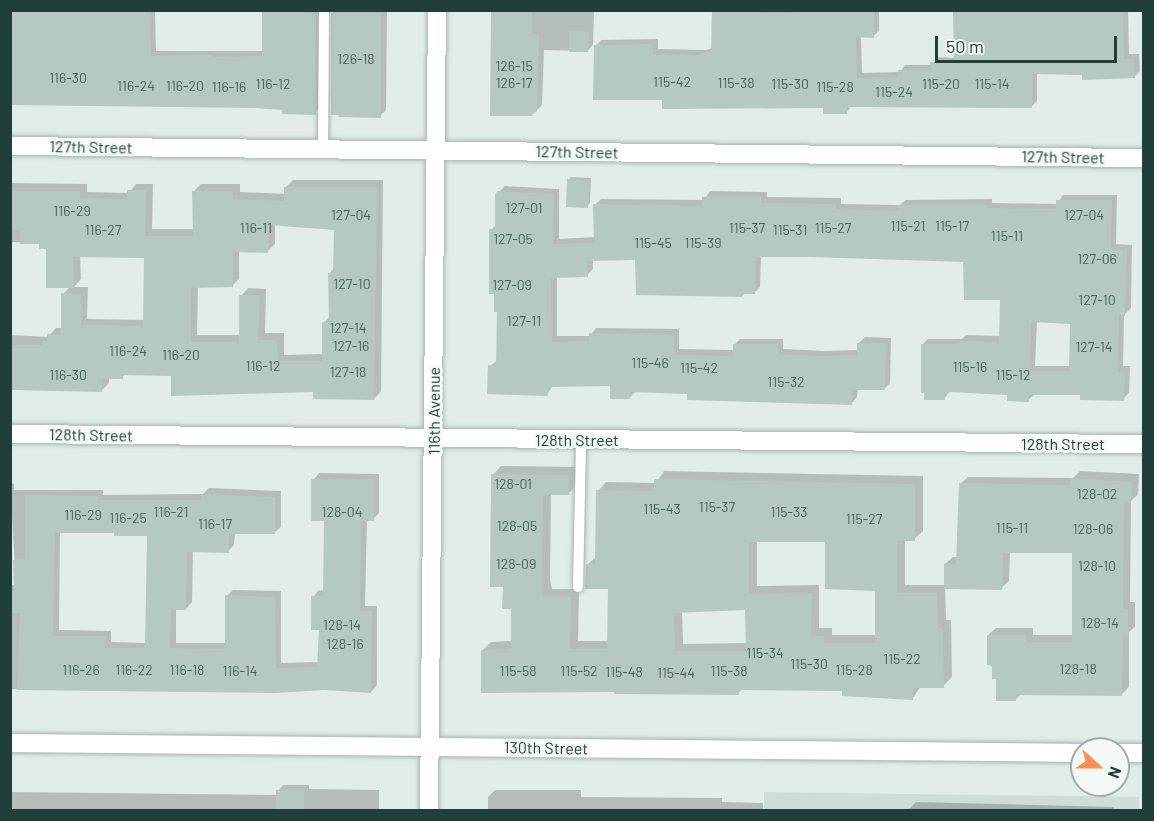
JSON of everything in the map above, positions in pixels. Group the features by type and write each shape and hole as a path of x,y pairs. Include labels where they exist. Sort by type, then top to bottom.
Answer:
{"street":[{"name":"116th Avenue","path":"429,810 437,10"},
{"name":"127th Street","path":"10,146 1143,158"},
{"name":"128th Street","path":"10,434 1143,444"},
{"name":"130th Street","path":"10,743 1070,753"}],"lane":[{"path":"323,149 324,10"},
{"path":"578,586 581,440"}],"shaded area":[{"path":"764,792 1139,797 1139,810 764,810"}],"building":[{"path":"10,10 150,10 151,56 213,54 213,57 262,56 262,10 316,13 316,115 282,114 282,110 256,108 10,105"},
{"path":"491,10 532,10 532,34 539,34 537,112 532,112 532,116 490,116"},
{"path":"712,10 774,13 874,10 874,38 856,37 857,78 898,77 898,70 931,70 930,62 954,63 953,10 1123,10 1124,59 1134,59 1135,78 1082,80 1082,75 1032,74 1032,108 847,107 847,114 823,114 823,108 662,109 662,100 593,100 594,45 653,44 653,54 701,55 701,53 711,52"},
{"path":"331,13 381,13 381,118 331,115"},
{"path":"569,31 589,32 588,52 569,52"},
{"path":"567,179 589,181 588,208 566,207"},
{"path":"284,187 377,187 374,400 313,399 313,392 171,396 171,376 123,375 123,379 102,379 102,392 10,390 10,345 42,345 42,341 47,341 47,334 61,335 61,293 81,294 81,325 143,326 144,258 73,257 74,288 46,288 46,249 39,249 39,244 20,244 20,230 10,230 10,191 80,191 80,198 127,199 127,190 146,190 145,236 193,236 192,191 233,191 233,199 284,201","holes":["269,225 334,230 333,273 328,273 329,322 322,322 322,361 278,361 277,340 258,340 260,295 239,295 239,342 191,342 191,288 233,287 233,252 268,253"]},
{"path":"498,191 554,194 553,244 594,243 593,204 702,206 702,197 761,197 761,203 836,204 836,209 898,211 898,205 987,205 987,208 1056,209 1056,200 1112,200 1111,250 1127,250 1125,316 1119,315 1118,372 1125,372 1124,401 1080,400 1080,395 1029,395 1029,402 1007,401 1007,395 949,392 945,394 945,400 924,400 924,393 921,393 921,344 958,344 958,341 999,342 1000,300 964,300 963,262 811,257 756,257 755,294 742,294 742,297 636,295 635,260 587,261 588,277 551,278 552,342 589,341 589,333 674,334 674,355 733,356 733,344 778,344 778,354 818,356 857,355 857,343 886,343 885,390 852,390 852,405 687,400 687,394 630,392 630,399 610,399 610,386 548,387 548,396 487,394 488,365 496,365 497,312 494,312 494,294 489,294 489,229 495,229 495,194","holes":["1031,322 1070,324 1069,371 1030,371"]},
{"path":"491,474 569,475 569,495 543,495 542,590 543,597 571,597 570,649 607,649 608,589 585,589 586,564 595,564 596,490 654,491 654,479 915,484 915,541 897,541 897,593 937,593 938,628 943,628 944,688 913,688 913,700 842,696 842,691 739,690 739,695 614,694 614,692 481,693 481,650 511,649 511,609 502,609 503,587 490,587","holes":["749,542 825,542 825,589 875,591 875,643 824,643 824,636 811,636 812,593 749,594","745,610 746,651 675,651 674,613"]},
{"path":"1071,478 1132,482 1131,504 1124,503 1123,609 1128,609 1128,636 1123,636 1122,696 1016,695 1016,701 996,701 996,679 992,679 992,666 987,665 987,635 1026,635 1026,642 1072,642 1072,553 1003,553 1002,590 944,589 944,564 956,564 959,483 1070,485"},
{"path":"311,479 374,479 374,521 361,521 360,611 372,611 371,693 325,690 275,693 17,690 20,613 10,613 10,590 14,590 13,560 25,559 25,495 98,496 98,500 201,500 201,494 275,497 275,534 229,534 229,553 187,552 186,610 171,610 170,648 225,649 225,595 275,597 276,668 317,667 319,630 311,630 311,596 323,596 324,521 311,521","holes":["55,533 114,533 114,536 147,536 145,648 105,648 106,636 53,636"]},
{"path":"276,790 304,790 304,810 276,810"}]}
